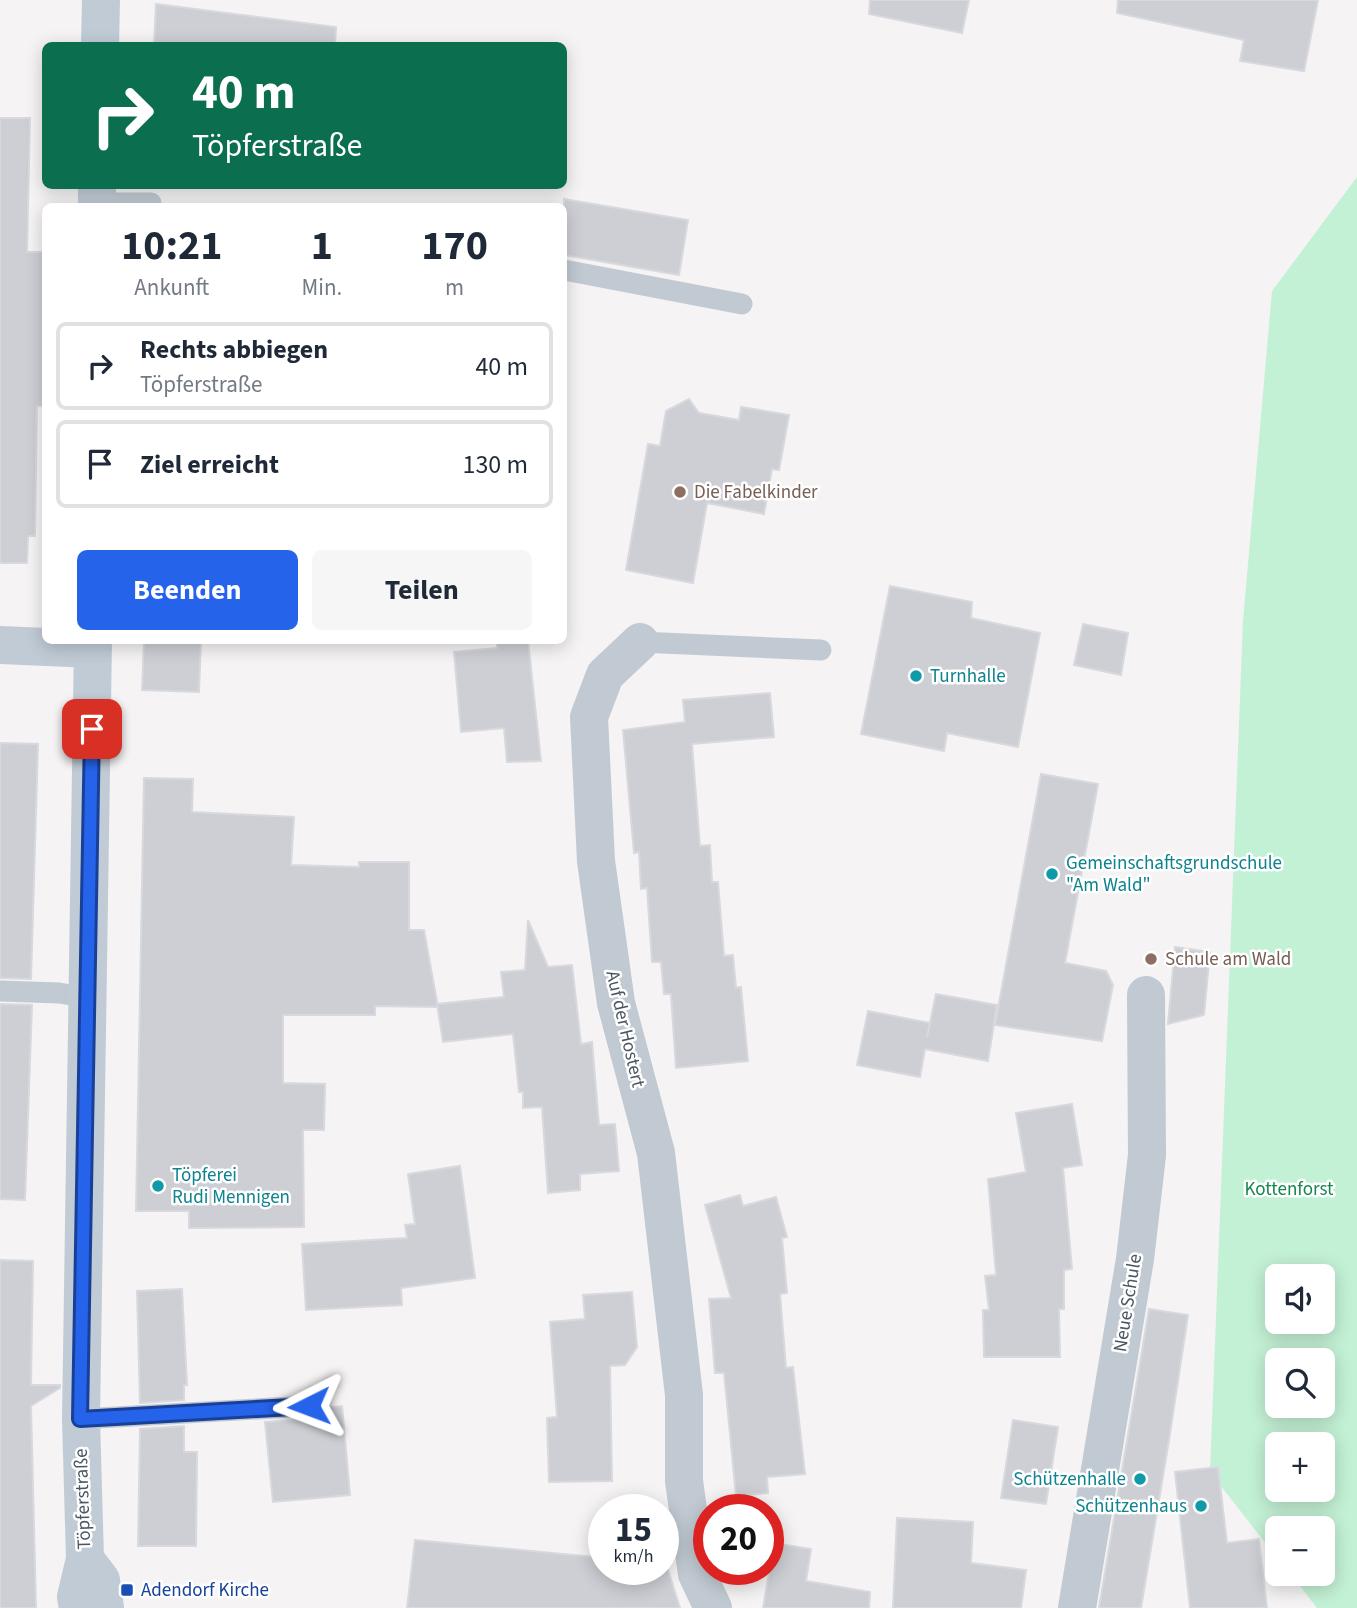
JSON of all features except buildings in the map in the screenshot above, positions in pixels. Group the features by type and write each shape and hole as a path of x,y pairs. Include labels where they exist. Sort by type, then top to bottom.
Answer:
{"main road":[{"path":"100,42 101,0"},
{"path":"0,645 93,645"},
{"name":"Töpferstraße","path":"78,1608 76,1597 85,1559 80,1419 93,645"},
{"name":"Töpferstraße","path":"85,1559 101,1580 105,1608"}],"street":[{"name":"Auf der Hostert","path":"640,642 605,675 589,717 596,860 616,1003 656,1153 684,1395 684,1481 697,1574 713,1608"},
{"name":"Neue Schule","path":"1077,1608 1135,1258 1147,1155 1146,995"}],"lane":[{"path":"97,198 151,203"},
{"path":"567,271 742,304"},
{"name":"Auf der Hostert","path":"640,642 821,650"},
{"path":"0,991 59,993 89,998"},
{"path":"80,1419 309,1406"}],"green space":[{"name":"Kottenforst","path":"1357,177 1357,1608 1317,1608 1300,1586 1335,1586 1335,1516 1265,1516 1265,1543 1210,1472 1243,621 1272,291"}],"place":[{"name":"Die Fabelkinder","path":"680,492"},
{"name":"Turnhalle","path":"916,676"},
{"name":"Gemeinschaftsgrundschule \"Am Wald\"","path":"1052,874"},
{"name":"Schule am Wald","path":"1151,959"},
{"name":"Töpferei Rudi Mennigen","path":"158,1186"},
{"name":"Schützenhalle","path":"1140,1479"},
{"name":"Schützenhaus","path":"1201,1506"},
{"name":"Adendorf Kirche","path":"127,1590"}],"route":[{"path":"92,729 80,1419 309,1406"}]}
